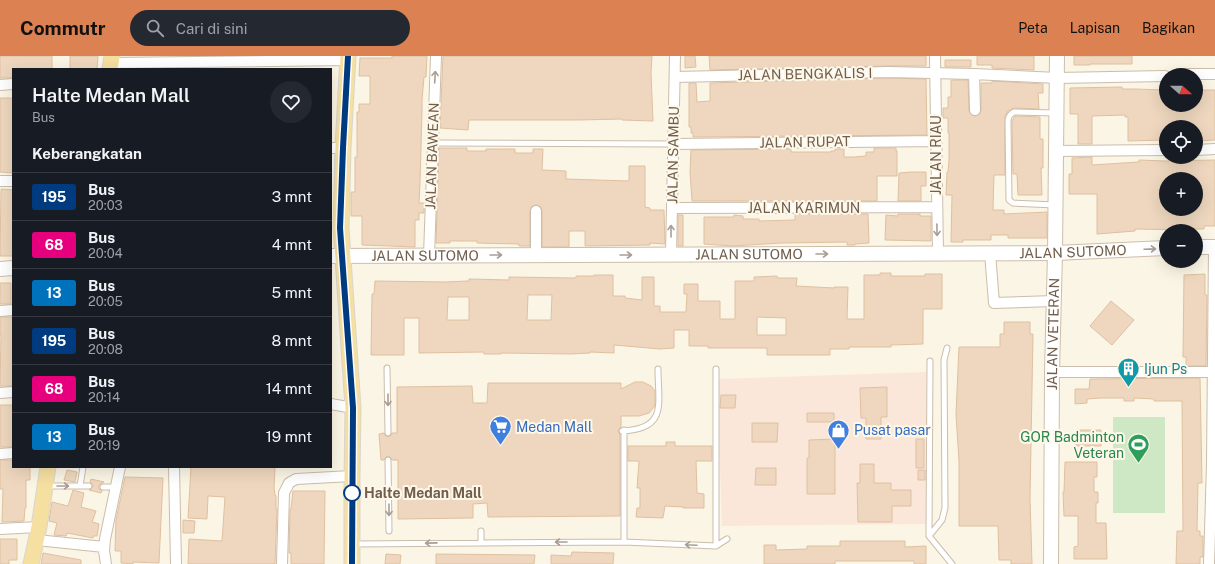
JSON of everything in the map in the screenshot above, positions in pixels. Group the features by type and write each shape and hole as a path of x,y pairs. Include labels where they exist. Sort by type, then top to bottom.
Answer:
{"main road":[{"name":"JALAN VETERAN","path":"1051,564 1052,372 1056,205 1057,56"},
{"path":"348,58 337,148 340,228 337,256 353,408 352,564"},
{"path":"1203,247 1214,247"},
{"name":"JALAN SUTOMO","path":"337,256 1055,253 1159,248"},
{"path":"0,269 12,268"},
{"path":"31,564 38,533 48,468"}],"street":[{"name":"JALAN BAWEAN","path":"429,256 436,56"},
{"name":"JALAN SAMBU","path":"671,255 675,56"},
{"name":"JALAN RIAU","path":"935,56 938,253"},
{"path":"111,63 348,58"},
{"name":"JALAN BENGKALIS I","path":"675,77 888,72 1057,78 1159,76"},
{"path":"974,74 975,110"},
{"path":"1203,74 1215,74"},
{"path":"0,85 12,84"},
{"name":"JALAN RUPAT","path":"674,144 936,141"},
{"path":"1056,152 1159,150"},
{"path":"1203,150 1215,150"},
{"path":"0,181 12,181"},
{"name":"JALAN KARIMUN","path":"672,208 937,207"},
{"path":"536,211 536,255"},
{"path":"1209,564 1214,464 1212,372 1214,247"},
{"path":"990,253 994,303 1054,301"},
{"path":"0,311 12,310"},
{"path":"1052,372 1212,372"},
{"path":"0,393 12,392"},
{"path":"332,404 353,408"},
{"path":"0,454 12,453"},
{"path":"106,564 104,547 120,468"},
{"path":"174,468 176,564"},
{"path":"282,564 284,493 289,483 296,478 352,476"},
{"path":"0,529 38,533 104,547"}],"lane":[{"path":"1056,113 1014,112 1010,114 1008,123 1009,200 1013,202 1056,205"},
{"path":"432,143 674,144"},
{"path":"929,536 942,520 945,508 944,360 947,348"},
{"path":"930,361 929,536 952,564"},
{"path":"387,368 388,433"},
{"path":"624,542 623,430 644,428 651,424 658,410 658,369"},
{"path":"716,369 716,546"},
{"path":"388,460 389,531"},
{"path":"80,486 83,468"},
{"path":"46,486 89,486"},
{"path":"103,487 116,487"},
{"path":"481,531 481,543"},
{"path":"352,544 624,542 716,546 727,539"}],"shaded area":[{"path":"926,372 927,524 722,526 717,379"}],"green space":[{"name":"GOR Badminton Veteran","path":"1113,417 1165,417 1165,513 1113,513"}],"building":[{"path":"0,56 52,56 52,68 12,68 12,78 0,78"},
{"path":"70,56 98,56 97,68 70,68"},
{"path":"392,56 427,56 426,77 424,77 422,100 419,203 424,203 424,213 419,213 419,220 415,220 415,247 362,245 362,216 351,216 351,192 355,192 357,112 359,112 359,104 370,104 370,76 359,76 360,58 392,58"},
{"path":"443,56 652,56 651,73 653,121 622,119 469,120 468,130 440,128"},
{"path":"685,56 695,56 696,67 685,68"},
{"path":"709,56 926,56 926,66 710,70"},
{"path":"977,56 1034,56 1034,70 992,68 992,65 977,65"},
{"path":"1074,56 1132,56 1132,64 1074,65"},
{"path":"945,60 971,60 971,67 945,67"},
{"path":"888,78 926,79 927,135 693,137 691,127 689,127 689,83 696,83 697,102 710,101 710,83"},
{"path":"951,80 968,80 969,111 975,116 979,115 981,110 981,83 992,83 992,81 1043,84 1043,93 1038,93 1039,109 1014,108 1008,111 1005,116 1005,175 994,175 993,210 1004,210 1004,214 1047,212 1047,238 1008,238 1008,235 991,235 991,240 963,240 963,242 951,242 952,195 946,195 949,160 949,133 948,118 943,118 943,108 948,108 948,97 951,97"},
{"path":"1122,87 1122,89 1159,90 1159,112 1203,112 1203,90 1215,90 1215,140 1203,141 1203,120 1159,120 1159,140 1128,141 1128,117 1125,117 1125,115 1092,116 1092,144 1078,144 1078,114 1070,114 1070,88"},
{"path":"0,98 12,98 12,173 0,172"},
{"path":"1015,116 1040,117 1040,139 1043,139 1043,168 1041,168 1042,195 1018,195 1017,174 1013,174 1012,121"},
{"path":"439,148 467,148 467,151 486,151 486,149 515,149 515,153 533,153 533,149 543,149 542,170 566,171 566,179 629,181 629,166 645,166 645,207 650,208 650,210 664,210 665,244 650,243 650,245 585,246 585,231 569,231 569,247 542,247 542,211 541,207 536,205 532,206 530,211 530,246 519,246 519,244 477,243 477,241 450,241 450,243 436,243"},
{"path":"874,148 896,148 897,151 897,176 877,176 877,201 692,201 690,172 691,150 791,149 791,152 831,152 835,151 835,149 844,149 844,157 854,157 866,156 866,152 874,152"},
{"path":"1092,157 1092,165 1139,162 1139,160 1159,161 1159,164 1203,164 1203,160 1215,160 1215,226 1204,226 1203,229 1203,224 1159,224 1159,229 1135,229 1135,231 1097,234 1097,194 1069,194 1069,174 1072,174 1072,158"},
{"path":"926,172 926,186 921,186 921,201 898,201 899,173"},
{"path":"1,189 12,190 12,256 0,256"},
{"path":"795,214 868,214 869,243 847,245 847,242 782,243 732,246 704,244 704,217 734,217 734,215 743,216 743,219 759,219 759,221 795,220"},
{"path":"898,214 920,214 920,216 931,216 931,241 885,240 886,215 898,216"},
{"path":"678,215 683,215 683,246 678,246"},
{"path":"880,273 891,273 891,276 925,276 925,274 942,274 942,309 923,309 923,344 891,345 891,347 849,347 849,349 830,349 830,355 767,355 767,348 708,348 708,346 689,346 689,330 674,330 674,348 660,349 614,345 614,353 419,353 419,318 404,318 404,355 371,355 372,294 374,294 375,281 444,282 469,281 469,279 509,280 509,277 576,278 576,276 613,275 613,296 625,296 625,298 642,300 642,277 654,277 654,306 660,306 660,312 686,312 687,294 684,294 684,284 698,284 698,301 720,301 720,319 735,319 735,281 754,281 754,277 777,276 777,278 797,278 796,286 834,288 848,287 847,319 864,319 864,275 880,275","holes":["528,295 552,295 551,320 527,320","448,297 469,297 469,320 447,320","757,317 786,318 786,335 757,335"]},
{"path":"1205,274 1205,295 1207,295 1206,366 1186,366 1186,357 1183,357 1184,275"},
{"path":"0,283 11,283 11,304 0,304"},
{"path":"1111,301 1134,320 1112,345 1090,326"},
{"path":"0,317 12,317 12,386 0,386"},
{"path":"1004,322 1030,322 1030,334 1033,334 1030,498 1032,564 1011,564 1011,560 999,560 998,526 959,526 959,461 956,414 959,347 1000,347 1000,334 1004,334"},
{"path":"1200,378 1202,483 1198,483 1197,531 1200,531 1200,536 1203,536 1203,557 1200,557 1200,564 1176,564 1177,531 1183,531 1182,401 1154,401 1154,399 1134,398 1134,401 1124,401 1124,398 1101,398 1087,399 1087,403 1075,404 1075,389 1089,389 1090,379"},
{"name":"Medan Mall","path":"635,382 643,382 651,386 655,391 655,403 654,407 649,413 639,416 621,416 621,427 618,431 620,434 620,516 488,517 487,503 473,504 473,518 398,519 398,460 392,460 388,456 384,460 381,460 379,434 384,433 388,437 392,433 397,433 397,387 472,386 473,403 487,403 488,383 621,383 621,389"},
{"path":"887,387 887,417 881,417 881,439 866,439 866,418 861,418 860,388"},
{"path":"721,395 736,395 735,408 720,408"},
{"path":"0,405 12,405 12,447 0,447"},
{"path":"807,413 834,413 834,422 807,422"},
{"path":"752,423 778,423 777,442 752,442"},
{"path":"1076,430 1101,430 1101,446 1076,446"},
{"path":"835,439 835,494 807,494 807,458 809,458 809,440"},
{"path":"916,439 924,439 924,468 916,468"},
{"path":"666,442 675,442 675,446 712,446 712,461 696,461 697,493 704,494 704,508 665,506 663,518 636,517 637,508 640,508 640,488 637,488 639,461 628,461 628,446 666,446"},
{"path":"0,460 12,460 12,468 30,468 30,480 26,480 26,508 24,521 2,522 3,489 0,489"},
{"path":"1065,462 1097,462 1097,477 1094,477 1094,492 1098,492 1098,503 1096,503 1096,523 1106,523 1107,559 1074,559 1074,547 1078,546 1078,516 1064,516 1063,492"},
{"path":"860,464 874,464 874,483 891,483 891,490 911,490 911,506 892,506 892,522 858,522 857,483 860,483"},
{"path":"191,468 275,468 274,488 277,509 275,564 188,564 189,539 222,541 225,497 208,496 207,519 188,518"},
{"path":"756,468 776,468 776,485 755,485"},
{"path":"67,470 77,472 75,482 64,480"},
{"path":"918,470 925,470 925,480 918,480"},
{"path":"125,477 163,478 159,563 121,563 121,551 115,551 116,520"},
{"path":"91,479 104,482 99,485 99,489 102,491 101,493 89,490 93,486 90,482"},
{"path":"73,490 84,493 81,507 96,511 92,522 99,524 97,536 93,536 93,538 67,533 66,536 54,535 57,523 49,521 52,502 68,506"},
{"path":"293,491 325,491 324,564 291,564 291,553 289,553 290,509"},
{"path":"183,520 195,521 194,533 183,533"},
{"path":"0,539 17,539 17,560 9,560 9,564 0,564"},
{"path":"840,541 905,541 905,547 926,546 926,564 914,564 914,561 835,561 835,564 764,564 764,545 776,545 776,550 807,549 807,546 840,546"},
{"path":"572,552 614,553 613,564 551,564 551,555 571,556"},
{"path":"43,553 81,560 81,564 41,564"},
{"path":"386,554 401,555 400,564 385,564"},
{"path":"436,554 535,555 534,564 436,564"}],"bus line":[{"name":"195","path":"348,56 340,228 353,408 352,564"}],"place":[{"name":"Ijun Ps","path":"1129,388"},
{"name":"Medan Mall","path":"501,446"},
{"name":"Pusat pasar","path":"838,450"},
{"name":"GOR Badminton Veteran","path":"1139,464"},
{"name":"Halte Medan Mall","path":"352,493"}]}
